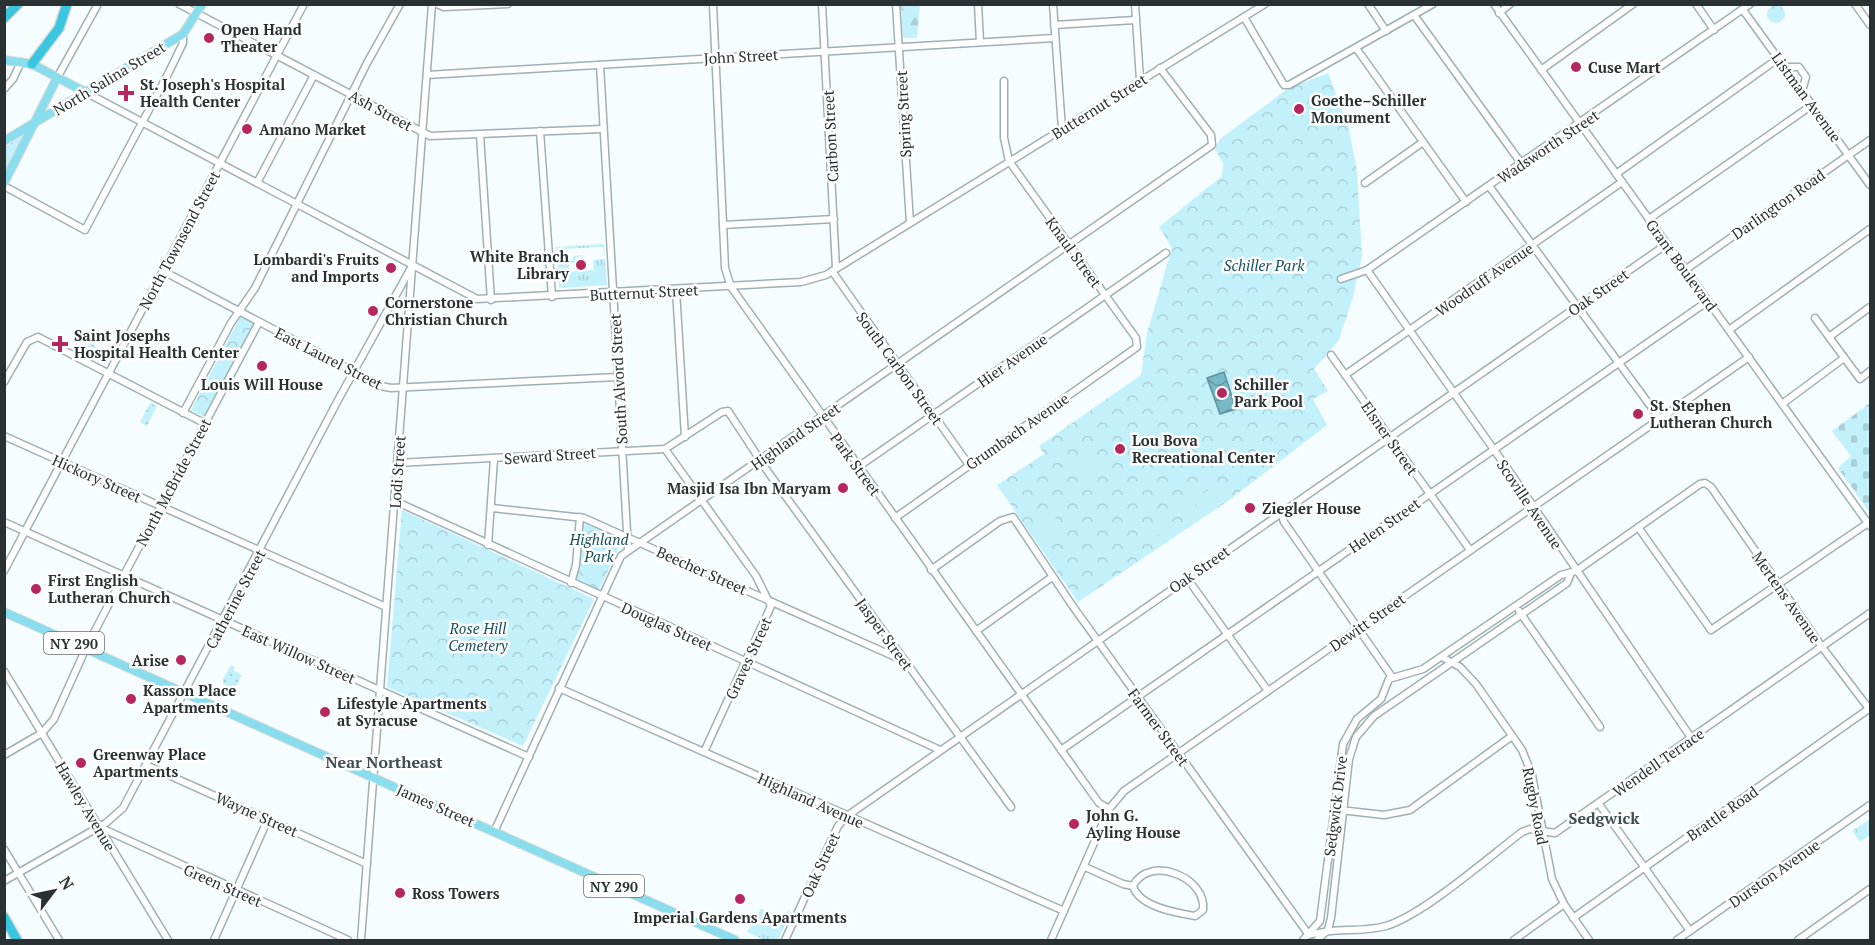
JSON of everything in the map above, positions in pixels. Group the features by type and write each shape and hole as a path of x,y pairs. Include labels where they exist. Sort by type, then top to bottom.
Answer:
{"highway":[{"path":"4,18 18,4"},
{"path":"32,64 59,28 67,4"},
{"path":"4,917 15,940"},
{"path":"4,927 15,940"}],"main road":[{"name":"North Salina Street","path":"4,141 183,34 202,4"},
{"name":"Butternut Street","path":"4,60 32,64 85,92"},
{"path":"4,185 57,78"},
{"name":"James Street","path":"4,612 735,940"}],"street":[{"path":"57,78 98,4"},
{"name":"Ash Street","path":"179,4 423,133 437,137 602,129"},
{"name":"North Townsend Street","path":"4,572 304,4"},
{"name":"North McBride Street","path":"183,413 231,323 241,312 351,94 400,4"},
{"name":"Lodi Street","path":"361,940 432,4"},
{"path":"437,4 444,7 508,4"},
{"name":"Park Street","path":"713,4 725,268 731,287 1099,803 1109,809"},
{"name":"Carbon Street","path":"822,4 834,219 834,270"},
{"name":"Spring Street","path":"896,4 910,223"},
{"path":"978,4 980,42"},
{"path":"1053,4 1062,129"},
{"path":"1135,4 1140,80"},
{"name":"Butternut Street","path":"85,92 477,299 552,297 801,282 814,280 834,270 1265,4"},
{"path":"1368,4 1386,30"},
{"path":"1244,17 1284,86 1302,80 1433,4"},
{"name":"Grant Boulevard","path":"1494,4 1869,524"},
{"path":"1499,13 1510,4"},
{"path":"1541,70 1633,4"},
{"path":"1696,4 1714,30"},
{"name":"Wadsworth Street","path":"1341,279 1367,270 1750,4"},
{"path":"1855,4 1870,25"},
{"name":"Listman Avenue","path":"1743,10 1870,185"},
{"path":"1414,15 1521,163"},
{"path":"1054,25 1136,20"},
{"path":"4,185 85,230 169,72 183,43 183,34"},
{"name":"John Street","path":"427,75 1055,38"},
{"path":"1356,48 1466,202"},
{"path":"1616,174 1779,58"},
{"path":"4,89 13,79 21,62"},
{"name":"South Alvord Street","path":"600,65 628,549"},
{"path":"1786,67 1799,67 1806,78 1802,91"},
{"name":"Highland Street","path":"494,832 618,560 628,549 701,501 1209,148 1213,139 1160,68"},
{"path":"258,183 314,75"},
{"path":"1004,81 1004,138 1009,161"},
{"path":"1649,219 1812,105"},
{"path":"540,131 552,297"},
{"path":"480,135 491,300"},
{"name":"Darlington Road","path":"1685,270 1870,140"},
{"path":"1365,183 1423,142"},
{"name":"Knaul Street","path":"1009,161 1137,343"},
{"name":"Woodruff Avenue","path":"1345,375 1622,182"},
{"path":"1489,186 1660,419"},
{"path":"723,225 834,219"},
{"path":"1729,330 1870,230"},
{"name":"Oak Street","path":"785,940 838,826 847,816 1667,244"},
{"name":"Hier Avenue","path":"858,467 1166,253"},
{"name":"Catherine Street","path":"4,881 119,813 224,620 353,372 412,266"},
{"name":"South Carbon Street","path":"834,270 969,465"},
{"name":"Scoville Avenue","path":"1367,270 1494,449 1574,572 1692,739"},
{"name":"East Laurel Street","path":"163,271 381,386 403,388 618,377"},
{"path":"398,289 410,293"},
{"path":"676,290 685,437"},
{"name":"Helen Street","path":"1061,750 1708,301"},
{"path":"1829,337 1870,307"},
{"path":"1815,318 1860,379 1870,371"},
{"name":"North McBride Street","path":"4,755 42,733 54,719 86,648 259,322"},
{"path":"4,382 27,342 38,337 204,423"},
{"name":"Grumbach Avenue","path":"895,518 1132,352 1137,343"},
{"name":"Elsner Street","path":"1331,354 1470,550"},
{"name":"Dewitt Street","path":"1051,940 1109,809 1124,791 1749,357"},
{"path":"1782,404 1844,358"},
{"name":"Seward Street","path":"397,463 665,449 722,412 728,411"},
{"name":"Jasper Street","path":"728,411 760,460 1011,807"},
{"name":"Hickory Street","path":"4,436 386,607"},
{"name":"Graves Street","path":"665,449 756,576 771,606 704,752"},
{"path":"488,545 494,459"},
{"name":"Sedgwick Drive","path":"1310,935 1320,921 1343,744 1358,719 1385,692 1392,677 1415,674 1562,575 1574,572 1705,483"},
{"name":"Mertens Avenue","path":"1705,483 1822,647 1870,709"},
{"name":"Douglas Street","path":"395,501 940,750"},
{"name":"Beecher Street","path":"492,508 580,516 903,660"},
{"path":"1281,513 1284,522 1392,677"},
{"path":"571,583 576,565 580,516"},
{"name":"Farmer Street","path":"931,570 1000,521 1012,517 1137,697 1310,935"},
{"name":"East Willow Street","path":"4,522 528,757"},
{"path":"1638,527 1707,627 1714,629 1869,524"},
{"name":"Sedgwick Drive","path":"1328,930 1349,759 1356,737 1374,716 1567,583 1574,572"},
{"path":"976,631 1052,577"},
{"path":"1187,578 1268,691"},
{"path":"1515,606 1600,727"},
{"name":"Wendell Terrace","path":"1310,935 1328,930 1374,929 1400,921 1522,832 1530,829 1541,830 1549,834 1555,833 1870,613"},
{"name":"Rugby Road","path":"1442,657 1460,667 1476,684 1512,736 1532,775 1552,879 1564,904 1589,940"},
{"name":"Hawley Avenue","path":"4,671 168,940"},
{"path":"1408,675 1413,690"},
{"name":"Highland Avenue","path":"559,688 1064,911"},
{"path":"1385,692 1399,699"},
{"name":"Brattle Road","path":"1573,918 1870,709"},
{"path":"1334,810 1384,815 1410,810 1512,736"},
{"name":"Wayne Street","path":"146,765 367,864"},
{"path":"1599,804 1690,932"},
{"name":"Durston Avenue","path":"1677,940 1870,805"},
{"path":"214,940 268,819"},
{"name":"Green Street","path":"98,827 348,940"},
{"path":"4,849 59,940"},
{"path":"1084,867 1123,885 1133,886"},
{"path":"1164,870 1189,881 1198,890 1204,903 1203,910 1195,916 1171,911 1139,895 1133,886 1149,872 1164,870"},
{"path":"1798,940 1870,890"},
{"path":"1514,940 1564,904"},
{"path":"1317,940 1328,930"},
{"path":"1303,940 1310,935"}],"green space":[{"path":"901,5 920,5 917,38 903,38"},
{"path":"1772,5 1780,5 1785,10 1783,21 1772,23 1767,18 1767,10"},
{"name":"Schiller Park","path":"1328,73 1348,125 1357,171 1362,256 1353,297 1339,340 1314,369 1328,391 1313,399 1327,425 1228,501 1078,602 997,485 1044,454 1039,446 1141,375 1147,333 1172,248 1159,227 1222,176 1223,163 1215,149 1220,139 1286,90"},
{"path":"23,135 5,172 5,147"},
{"path":"604,244 605,256 603,247 561,249 557,253 556,247"},
{"path":"584,255 575,258 575,263 569,263 569,272 594,270 593,260 605,259 607,285 559,288 557,257 561,261 573,260 573,256"},
{"path":"241,316 254,323 204,417 191,410"},
{"path":"90,343 106,352 111,351 105,362 85,351"},
{"path":"150,403 157,406 147,426 140,422"},
{"path":"1870,403 1870,513 1838,468 1851,456 1832,431"},
{"path":"1085,449 1107,461 1108,465 1092,487 1083,483 1074,467"},
{"path":"1209,477 1214,484 1199,495 1194,488"},
{"path":"1215,486 1220,493 1204,503 1199,496"},
{"path":"1187,493 1192,500 1177,510 1172,503"},
{"path":"1221,494 1226,501 1210,512 1205,505"},
{"path":"1193,501 1198,508 1182,519 1178,512"},
{"path":"1199,509 1204,516 1188,527 1183,520"},
{"name":"Rose Hill Cemetery","path":"402,510 594,599 523,746 387,687"},
{"path":"1046,513 1054,516 1063,526 1048,543 1043,542 1030,526"},
{"path":"1175,520 1182,531 1164,543 1157,533"},
{"name":"Highland Park","path":"585,521 623,539 598,592 576,580"},
{"path":"231,665 235,667 233,670 242,675 234,690 223,684 223,679"},
{"path":"1870,819 1870,835 1860,842 1852,831"},
{"path":"761,909 784,919 788,911 791,912 778,940 764,940 747,932"}],"water":[{"name":"Schiller Park Pool","path":"1224,372 1236,409 1220,414 1207,378"}],"place":[{"name":"Open Hand Theater","path":"209,38"},
{"name":"Cuse Mart","path":"1576,67"},
{"name":"St. Joseph's Hospital Health Center","path":"126,93"},
{"name":"Goethe–Schiller Monument","path":"1299,109"},
{"name":"Amano Market","path":"247,129"},
{"name":"White Branch Library","path":"581,265"},
{"name":"Lombardi's Fruits and Imports","path":"391,268"},
{"name":"Cornerstone Christian Church","path":"373,311"},
{"name":"Saint Josephs Hospital Health Center","path":"60,344"},
{"name":"Louis Will House","path":"262,366"},
{"name":"Schiller Park Pool","path":"1222,393"},
{"name":"St. Stephen Lutheran Church","path":"1638,414"},
{"name":"Lou Bova Recreational Center","path":"1120,449"},
{"name":"Masjid Isa Ibn Maryam","path":"843,488"},
{"name":"Ziegler House","path":"1250,508"},
{"name":"First English Lutheran Church","path":"36,589"},
{"name":"Arise","path":"181,660"},
{"name":"Kasson Place Apartments","path":"131,699"},
{"name":"Lifestyle Apartments at Syracuse","path":"325,712"},
{"name":"Greenway Place Apartments","path":"81,763"},
{"name":"John G. Ayling House","path":"1074,824"},
{"name":"Ross Towers","path":"400,893"},
{"name":"Imperial Gardens Apartments","path":"740,899"}],"district":[{"name":"Near Northeast","path":"384,762"},
{"name":"Sedgwick","path":"1604,818"}]}
